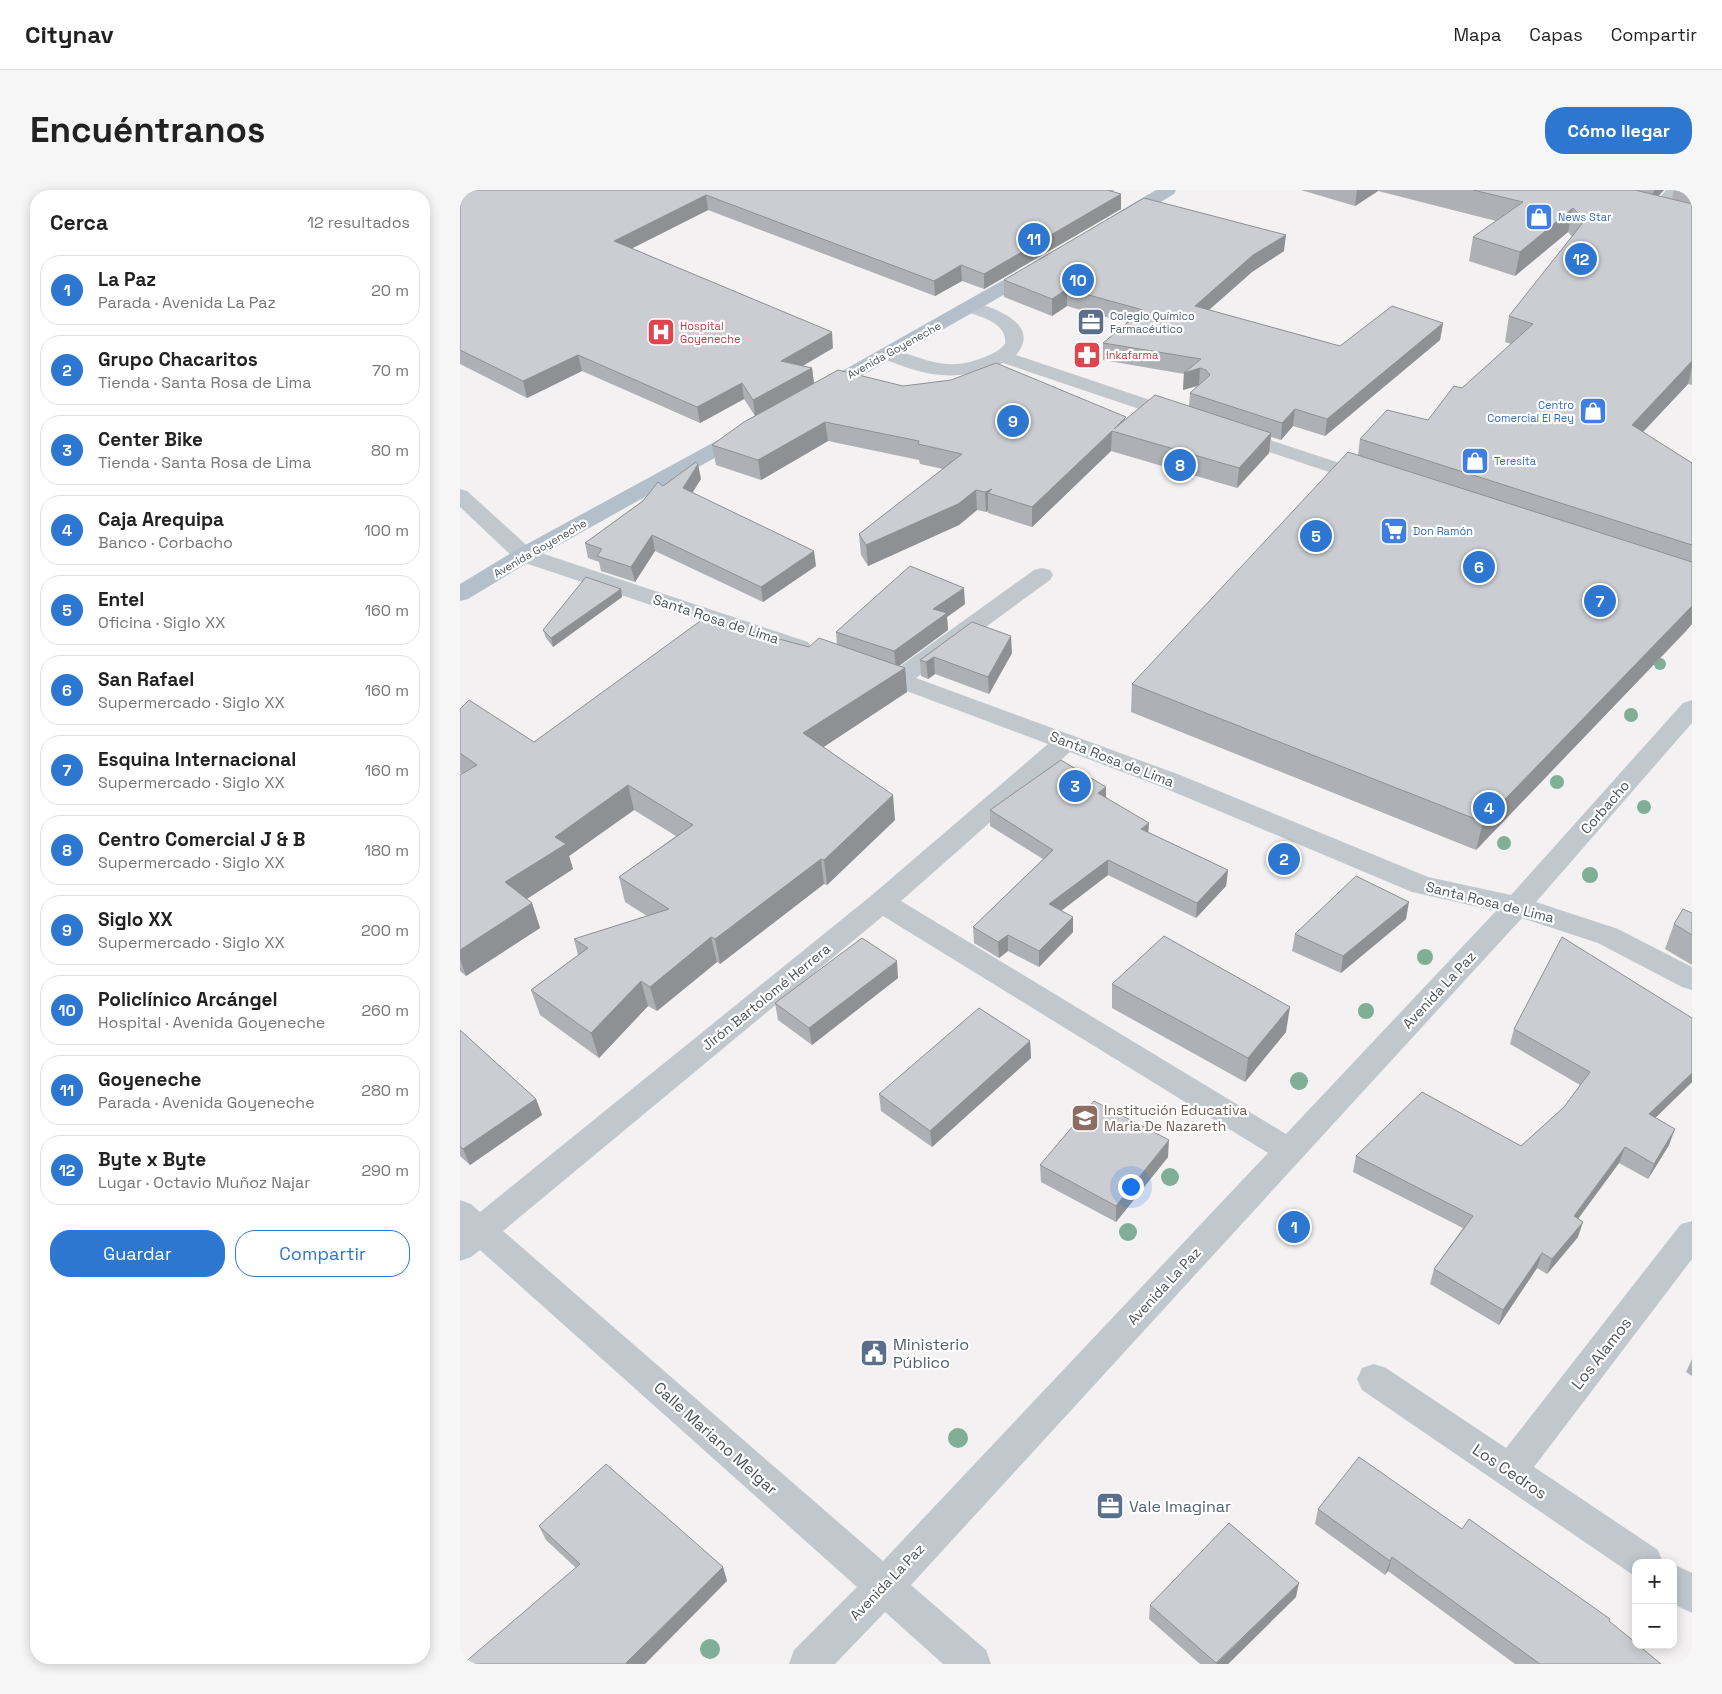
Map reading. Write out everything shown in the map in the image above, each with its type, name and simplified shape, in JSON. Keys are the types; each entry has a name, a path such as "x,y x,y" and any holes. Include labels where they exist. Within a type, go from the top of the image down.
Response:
{"main road":[{"path":"1100,230 1168,190"},
{"name":"Avenida Goyeneche","path":"801,402 1049,261"},
{"name":"Avenida Goyeneche","path":"460,594 524,556 766,422"}],"street":[{"path":"1655,213 1676,190"},
{"path":"1637,209 1673,218"},
{"path":"888,354 916,366 952,371 989,364 1003,357 1011,350 1014,334 999,319 971,307"},
{"path":"1003,357 1388,485"},
{"path":"1170,413 1190,397"},
{"path":"460,495 524,556"},
{"name":"Santa Rosa de Lima","path":"524,556 824,654"},
{"path":"899,679 1042,575"},
{"name":"Santa Rosa de Lima","path":"852,664 899,679 1171,781 1422,885 1517,906 1608,936 1692,980"},
{"name":"Corbacho","path":"1517,906 1692,708"},
{"name":"Jirón Bartolomé Herrera","path":"467,1230 882,902 1066,742"},
{"path":"882,902 1289,1151"},
{"name":"Avenida La Paz","path":"808,1664 884,1587 1517,906"},
{"name":"Calle Mariano Melgar","path":"467,1230 972,1664"},
{"name":"Los Alamos","path":"1510,1471 1692,1235"},
{"name":"Los Cedros","path":"1374,1379 1639,1559"},
{"path":"1677,1585 1692,1595"}],"building":[{"path":"460,190 1107,190 1121,194 984,274 961,265 934,281 706,195 614,241 832,332 781,361 812,368 753,400 742,383 697,407 578,355 523,381 460,350"},
{"path":"1473,190 1635,190 1692,204 1692,361 1632,425 1692,463 1692,545 1360,439 1387,410 1428,420 1454,386 1462,388 1533,324 1509,316 1585,220 1573,208 1520,252 1473,237 1523,202"},
{"path":"1144,198 1286,235 1253,255 1195,306 1340,346 1392,306 1443,323 1327,419 1295,409 1282,423 1190,393 1210,375 1206,370 1200,368 1184,373 1201,359 1103,343 1143,310 1067,289 1052,299 1004,280"},
{"path":"996,363 1126,417 1114,429 1155,395 1271,433 1239,468 1112,431 1032,507 988,493 992,489 985,492 976,490 958,504 866,545 859,534 962,454 918,444 919,441 825,422 758,460 712,445 744,422 838,370 903,386 951,380"},
{"path":"1348,452 1692,562 1692,606 1483,822 1132,684"},
{"path":"696,462 698,464 683,488 814,551 761,587 652,535 631,567 597,556 602,549 585,543 643,501 658,482 663,486"},
{"path":"910,566 964,588 933,609 947,613 894,651 836,632"},
{"path":"586,577 621,589 551,638 543,630"},
{"path":"703,619 809,647 819,638 905,668 803,733 893,795 824,860 821,859 715,939 711,937 650,987 641,981 591,1033 531,990 588,948 574,939 669,909 619,877 693,825 628,785 555,837 566,844 505,882 532,903 460,950 460,775 477,765 460,753 460,709 469,700 534,742"},
{"path":"972,622 1011,636 988,677 934,657 926,662 920,660"},
{"path":"1061,760 1106,787 1098,793 1149,823 1141,829 1228,870 1197,903 1108,860 1049,904 1073,917 1039,951 1008,935 998,942 973,927 1053,850 990,810"},
{"path":"1356,876 1409,902 1343,956 1295,934"},
{"path":"1683,909 1692,913 1692,935 1674,924"},
{"path":"1164,936 1290,1007 1248,1058 1112,984"},
{"path":"1562,937 1692,1018 1692,1073 1649,1114 1675,1129 1654,1164 1625,1147 1574,1216 1583,1222 1552,1259 1542,1253 1503,1310 1434,1269 1473,1216 1356,1156 1422,1092 1521,1146 1564,1107 1590,1072 1514,1029"},
{"path":"862,938 897,961 809,1028 775,1003"},
{"path":"979,1008 1030,1041 930,1131 879,1094"},
{"path":"460,1030 536,1099 463,1149 460,1146"},
{"path":"1094,1101 1169,1140 1116,1206 1040,1165"},
{"path":"1359,1457 1462,1529 1469,1519 1610,1619 1609,1621 1632,1640 1632,1649 1643,1649 1661,1664 1540,1664 1392,1557 1390,1561 1318,1509"},
{"path":"606,1464 723,1567 627,1664 463,1664 580,1564 539,1526"},
{"path":"1229,1523 1299,1583 1216,1663 1150,1605"}],"place":[{"name":"News Star","path":"1539,217"},
{"name":"Goyeneche","path":"1034,239"},
{"name":"Byte x Byte","path":"1581,259"},
{"name":"Policlínico Arcángel","path":"1078,280"},
{"name":"Colegio Químico Farmacéutico","path":"1091,322"},
{"name":"Hospital Goyeneche","path":"661,332"},
{"name":"Inkafarma","path":"1087,355"},
{"name":"Centro Comercial El Rey","path":"1593,411"},
{"name":"Siglo XX","path":"1013,421"},
{"name":"Teresita","path":"1475,461"},
{"name":"Centro Comercial J & B","path":"1180,465"},
{"name":"Don Ramón","path":"1394,531"},
{"name":"Entel","path":"1316,536"},
{"name":"San Rafael","path":"1479,567"},
{"name":"Esquina Internacional","path":"1600,601"},
{"name":"Center Bike","path":"1075,786"},
{"name":"Caja Arequipa","path":"1489,808"},
{"name":"Grupo Chacaritos","path":"1284,859"},
{"name":"Institución Educativa Maria De Nazareth","path":"1085,1118"},
{"name":"La Paz","path":"1294,1227"},
{"name":"Ministerio Público","path":"874,1353"},
{"name":"Vale Imaginar","path":"1110,1506"}]}
